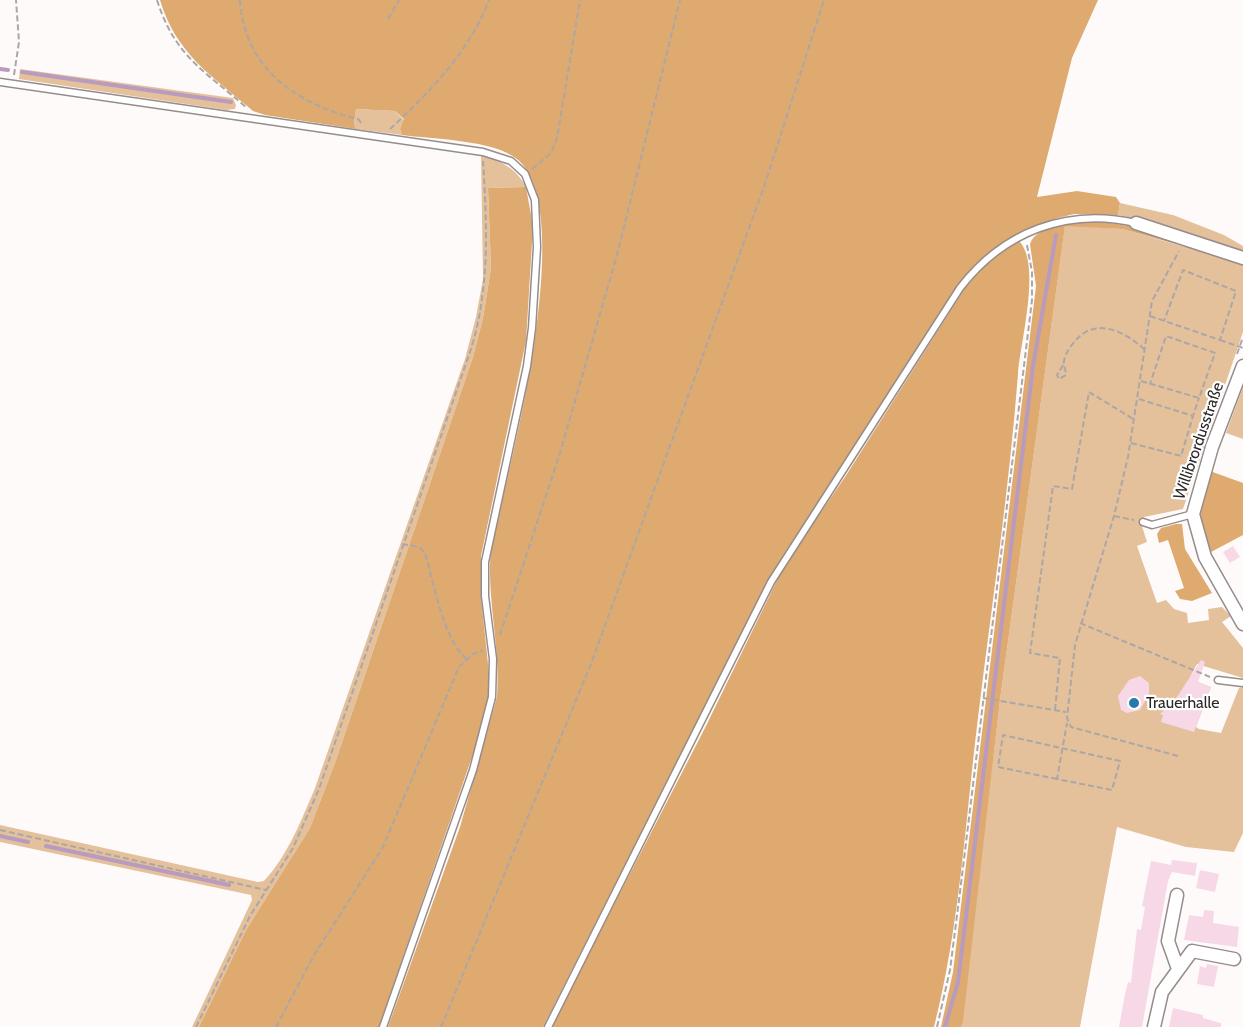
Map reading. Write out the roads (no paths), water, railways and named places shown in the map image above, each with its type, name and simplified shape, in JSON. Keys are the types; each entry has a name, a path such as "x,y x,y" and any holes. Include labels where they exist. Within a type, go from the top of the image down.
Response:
{"street":[{"path":"1136,223 1243,258"},
{"name":"Willibrordusstraße","path":"1243,366 1212,447 1193,514 1197,536 1205,557 1243,624"},
{"path":"1177,895 1168,941 1179,969"},
{"path":"1154,1027 1162,992 1192,951 1234,958"}],"lane":[{"path":"0,82 483,152 511,161 525,174 532,188 536,208 535,297 530,345 519,411 485,562 485,596 492,651 493,689 486,726 444,859 383,1027"},
{"path":"548,1027 778,569 848,465 960,288 994,252 1024,234 1060,222 1087,218 1107,217 1136,223"},
{"path":"1143,522 1152,525 1193,514"},
{"path":"1218,680 1243,682"}],"waterway":[{"path":"0,69 8,70"},
{"path":"22,72 231,102"},
{"path":"945,1027 958,982 1033,366 1056,235"},
{"path":"0,836 28,842"},
{"path":"46,846 229,885"}],"place":[{"name":"Trauerhalle","path":"1134,703"}]}
